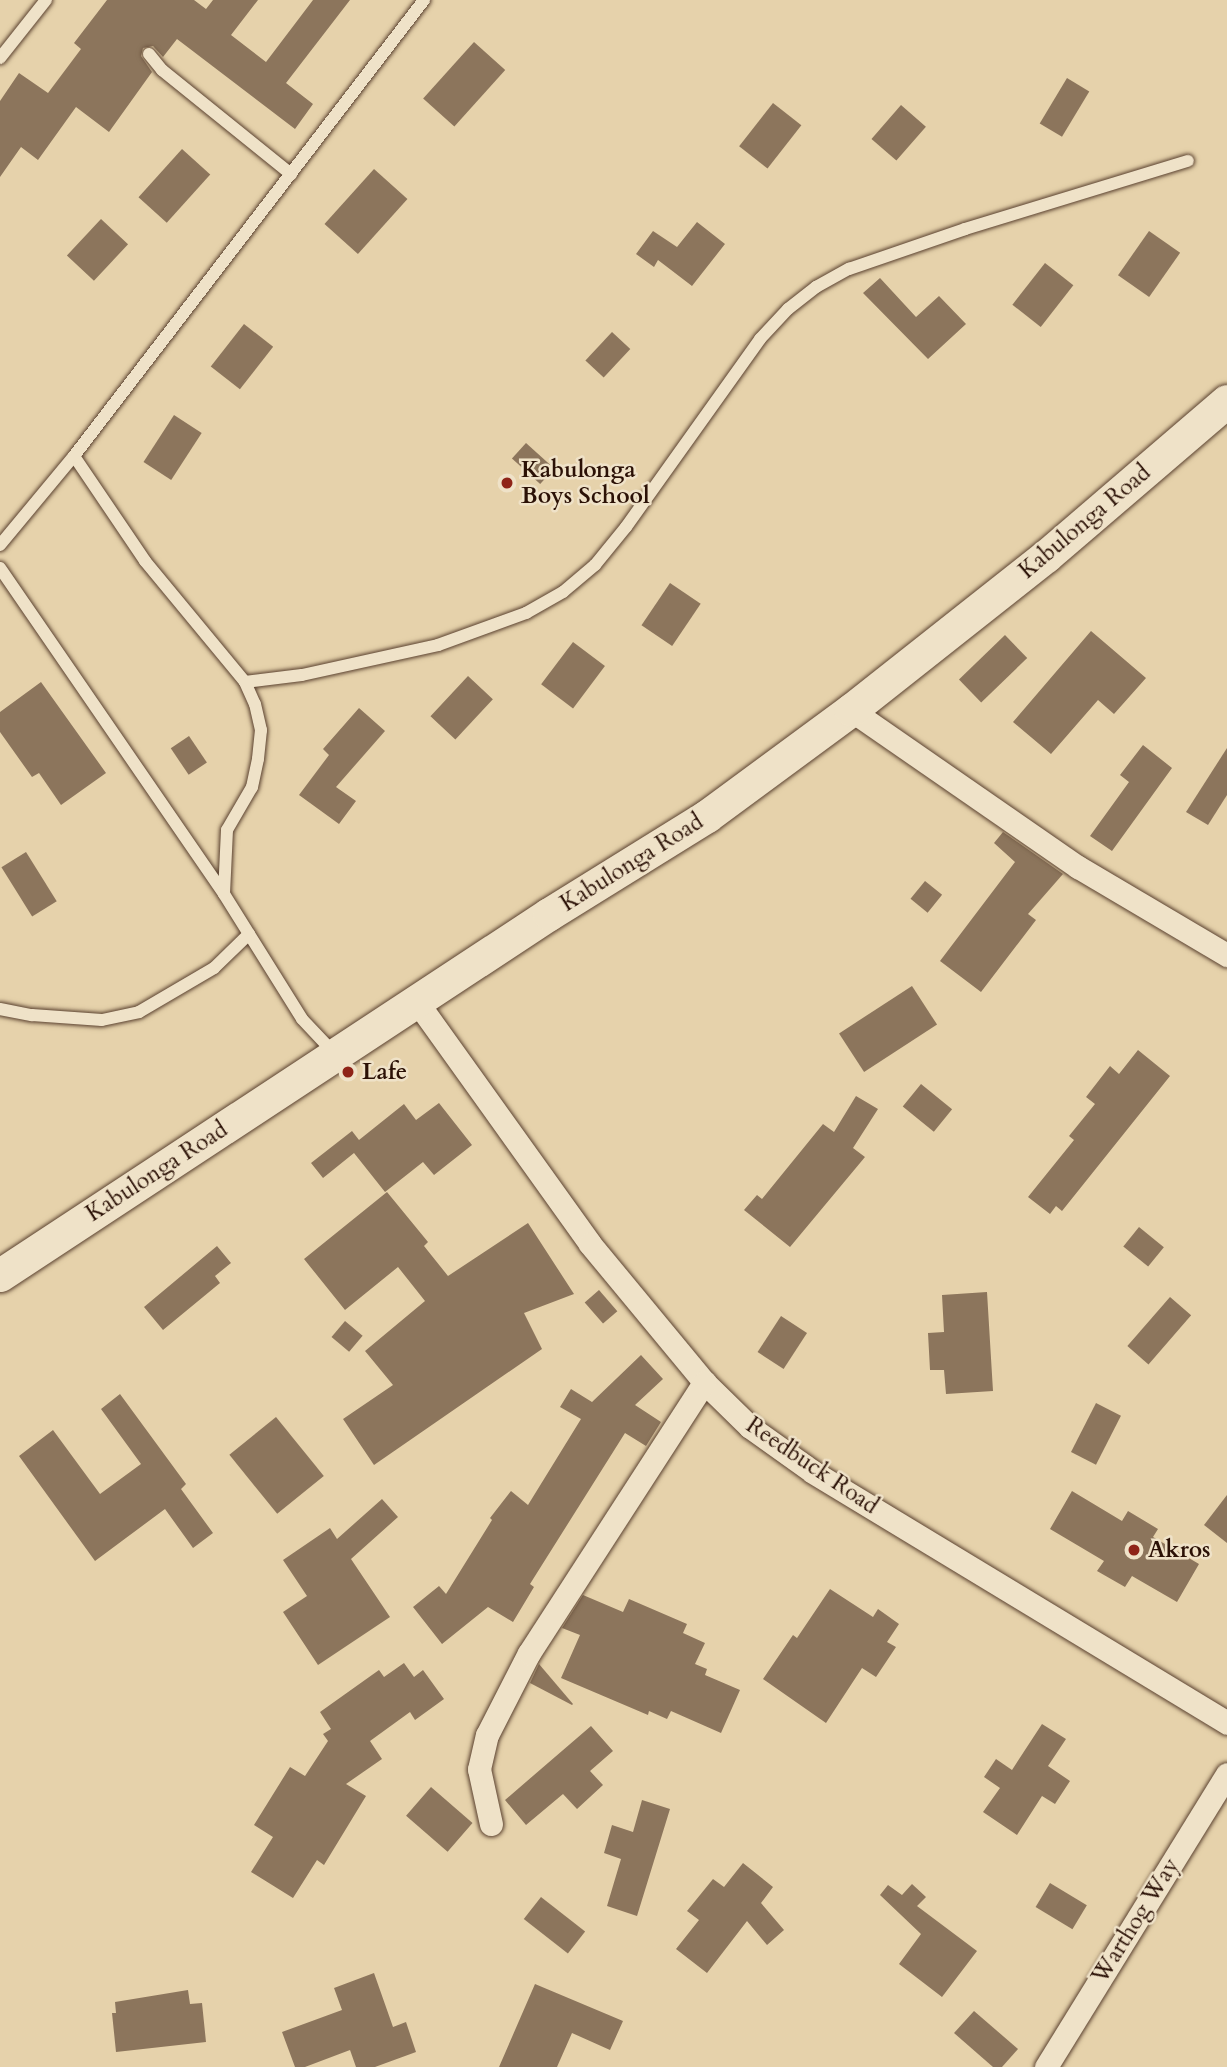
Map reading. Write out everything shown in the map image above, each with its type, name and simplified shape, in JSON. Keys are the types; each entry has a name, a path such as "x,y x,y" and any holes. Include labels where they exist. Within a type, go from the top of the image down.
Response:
{"main road":[{"name":"Kabulonga Road","path":"0,1275 548,914 659,849 850,710 1046,556 1227,401"}],"street":[{"path":"850,710 1078,867 1227,955"},
{"name":"Reedbuck Road","path":"417,1002 590,1244 704,1382 750,1427 813,1472 1227,1723"},
{"path":"491,1824 479,1769 486,1735 528,1653 704,1382"},
{"name":"Warthog Way","path":"1046,2067 1227,1774"}],"lane":[{"path":"0,58 46,0"},
{"path":"0,545 74,456 424,0"},
{"path":"149,54 162,70 290,174"},
{"path":"245,682 302,675 438,645 526,613 563,592 595,565 626,527 760,339 788,309 816,287 849,269 965,229 1188,161"},
{"path":"74,456 145,561 245,682 255,704 261,730 252,787 227,830 225,894"},
{"path":"0,568 225,894 302,1019 335,1054"},
{"path":"0,1009 32,1015 102,1020 139,1012 214,968 249,934"}],"building":[{"path":"107,0 194,0 206,9 213,0 258,0 231,35 266,62 313,0 350,0 286,83 313,104 295,129 177,39 163,57 153,46 143,48 141,56 152,72 109,132 76,107 38,160 21,147 0,177 0,101 19,73 48,93 81,49 74,43"},
{"path":"474,42 505,70 454,127 423,98"},
{"path":"1067,78 1089,91 1062,137 1040,123"},
{"path":"773,103 801,125 768,169 739,146"},
{"path":"901,105 926,127 896,161 871,139"},
{"path":"182,149 210,174 167,223 139,197"},
{"path":"374,169 407,199 358,254 324,224"},
{"path":"101,219 128,244 94,281 67,256"},
{"path":"697,222 725,244 692,286 658,260 654,267 636,254 653,231 677,247"},
{"path":"1149,231 1180,253 1149,297 1118,275"},
{"path":"1045,263 1073,285 1041,327 1012,305"},
{"path":"880,278 916,317 939,296 966,324 928,359 863,293"},
{"path":"244,324 273,347 240,389 211,367"},
{"path":"612,332 630,349 604,378 585,361"},
{"path":"174,415 202,433 171,480 144,462"},
{"path":"526,443 554,468 540,484 512,459"},
{"path":"670,583 701,604 672,646 641,625"},
{"path":"1091,631 1146,678 1114,714 1098,700 1051,754 1013,722"},
{"path":"1005,635 1027,658 981,702 959,679"},
{"path":"573,642 605,666 573,708 541,684"},
{"path":"468,676 493,699 455,739 430,716"},
{"path":"41,682 106,773 61,805 39,773 32,777 0,732 0,712"},
{"path":"359,708 385,731 336,787 356,801 339,824 299,795 329,755 323,749"},
{"path":"189,736 207,763 189,775 171,748"},
{"path":"1143,745 1172,768 1112,851 1090,836 1129,782 1120,775"},
{"path":"1227,748 1227,795 1208,825 1186,812"},
{"path":"1003,832 1063,874 1028,914 1036,920 981,992 940,961 1015,862 994,843"},
{"path":"26,852 57,901 32,917 1,867"},
{"path":"925,881 942,895 928,913 911,899"},
{"path":"912,986 937,1025 864,1072 839,1033"},
{"path":"1138,1050 1170,1076 1062,1211 1056,1206 1050,1214 1028,1197 1074,1140 1069,1136 1095,1104 1086,1097 1110,1066 1119,1074"},
{"path":"921,1084 952,1109 934,1132 903,1107"},
{"path":"856,1096 878,1109 853,1148 865,1157 790,1247 744,1210 757,1195 762,1199 823,1124 834,1132"},
{"path":"439,1103 472,1145 434,1175 423,1162 385,1192 354,1153 323,1178 311,1163 352,1131 359,1140 404,1104 416,1120"},
{"path":"387,1192 428,1242 424,1246 448,1276 528,1223 574,1294 524,1313 542,1349 374,1465 343,1419 393,1385 365,1351 425,1301 398,1267 345,1310 304,1259"},
{"path":"1139,1227 1164,1247 1148,1267 1123,1246"},
{"path":"217,1246 231,1263 215,1276 220,1283 163,1330 144,1307"},
{"path":"599,1290 617,1311 603,1324 585,1302"},
{"path":"987,1292 993,1391 946,1394 944,1370 930,1370 928,1333 944,1332 942,1295"},
{"path":"1170,1297 1191,1315 1148,1364 1127,1346"},
{"path":"781,1316 807,1333 784,1369 758,1352"},
{"path":"345,1321 363,1336 349,1352 332,1337"},
{"path":"641,1355 663,1379 635,1405 661,1422 646,1446 625,1433 530,1584 534,1587 513,1622 488,1607 442,1644 413,1607 439,1586 446,1594 492,1520 490,1518 511,1491 528,1505 581,1419 560,1407 571,1389 592,1402"},
{"path":"120,1394 186,1484 181,1489 213,1533 193,1548 165,1509 95,1561 19,1456 53,1430 100,1494 141,1464 101,1409"},
{"path":"1096,1403 1121,1416 1096,1465 1071,1452"},
{"path":"276,1417 324,1476 277,1514 229,1455"},
{"path":"1072,1491 1122,1521 1128,1511 1158,1529 1153,1537 1199,1564 1177,1602 1132,1576 1125,1587 1097,1571 1104,1561 1050,1529"},
{"path":"1227,1495 1227,1543 1204,1525"},
{"path":"382,1499 398,1517 351,1559 390,1617 318,1665 283,1612 307,1596 283,1560 330,1528 337,1539"},
{"path":"830,1589 873,1617 878,1609 899,1624 887,1642 896,1647 876,1677 862,1668 826,1723 763,1679 793,1635 797,1638"},
{"path":"583,1595 623,1612 629,1599 687,1624 683,1633 705,1643 695,1664 707,1669 705,1675 740,1690 721,1733 671,1711 667,1719 649,1711 648,1715 561,1678 580,1635 562,1628"},
{"path":"404,1663 414,1677 423,1670 444,1699 415,1720 410,1712 370,1741 382,1759 346,1784 366,1796 324,1865 317,1860 293,1898 251,1872 273,1837 254,1825 290,1767 305,1776 328,1741 323,1734 331,1729 320,1712 379,1670 384,1677"},
{"path":"539,1664 573,1704 572,1705 530,1683"},
{"path":"1042,1724 1066,1739 1048,1766 1070,1781 1055,1804 1042,1796 1017,1835 983,1812 1000,1788 984,1777 996,1759 1012,1770"},
{"path":"591,1726 613,1751 590,1771 603,1785 577,1809 563,1794 526,1825 505,1800"},
{"path":"431,1787 473,1823 448,1852 406,1816"},
{"path":"642,1800 670,1809 637,1916 607,1906 621,1859 604,1853 612,1825 633,1832"},
{"path":"743,1863 773,1887 761,1903 784,1930 767,1945 747,1921 707,1973 676,1949 699,1920 687,1911 713,1879 724,1887"},
{"path":"1050,1883 1087,1905 1072,1929 1036,1907"},
{"path":"912,1884 926,1897 917,1906 977,1951 942,1997 899,1964 921,1934 880,1895 888,1885 902,1895"},
{"path":"541,1897 585,1931 568,1954 524,1919"},
{"path":"374,1973 393,2027 406,2022 416,2052 375,2067 356,2067 350,2050 305,2067 295,2067 282,2032 342,2010 334,1988"},
{"path":"535,1984 623,2021 610,2050 572,2033 557,2067 499,2067"},
{"path":"188,1990 190,2004 202,2003 206,2042 116,2052 112,2013 116,2013 115,2002"},
{"path":"974,2011 1018,2049 1002,2067 993,2067 954,2033"}],"place":[{"name":"Kabulonga Boys School","path":"507,483"},
{"name":"Lafe","path":"348,1072"},
{"name":"Akros","path":"1134,1550"}]}
